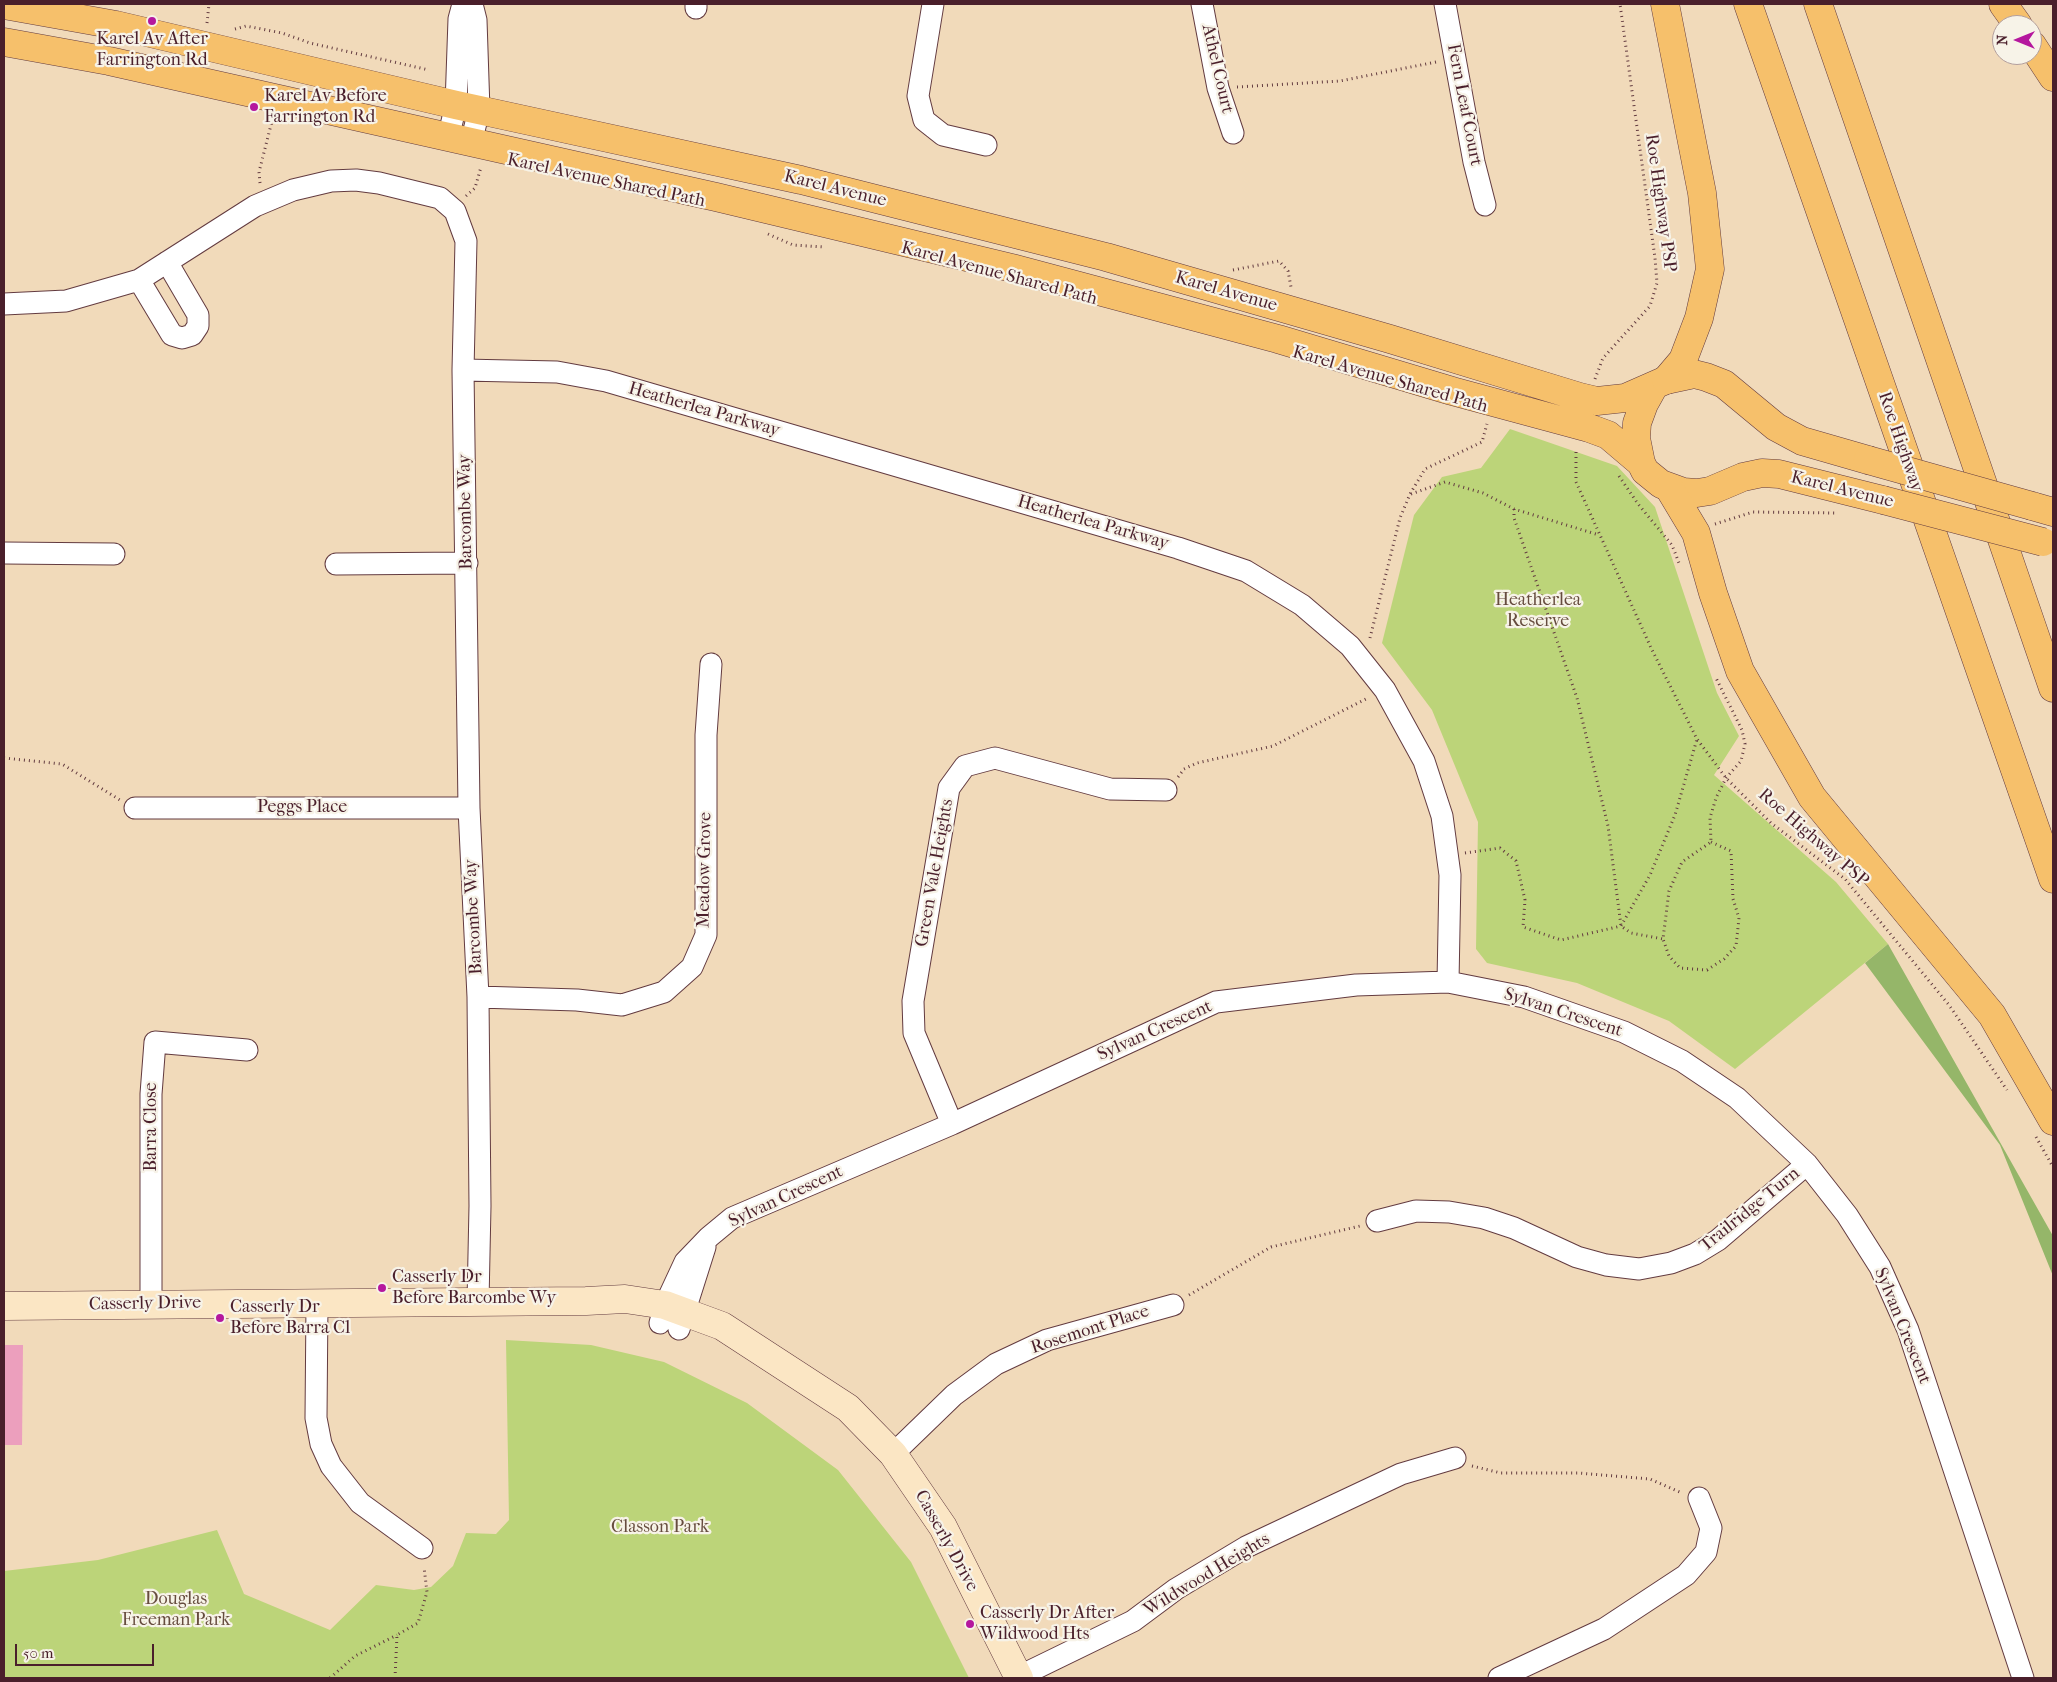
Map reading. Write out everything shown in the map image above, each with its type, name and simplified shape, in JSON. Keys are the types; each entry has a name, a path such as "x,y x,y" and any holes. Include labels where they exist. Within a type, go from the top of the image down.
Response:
{"main road":[{"path":"1660,383 1683,360 1699,318 1710,269 1702,193 1665,4"},
{"name":"Roe Highway","path":"1748,4 2053,879"},
{"path":"1818,4 2053,688"},
{"path":"2003,4 2011,15"},
{"name":"Karel Avenue","path":"4,5 116,25 467,107 801,180 1106,258 1381,336 1580,398 1597,401 1625,398 1660,383 1694,374 1724,384 1776,427 1802,441 2043,509"},
{"name":"Karel Avenue","path":"4,42 38,47 468,153 816,221 1112,294 1278,339 1452,392 1589,428 1608,435 1641,463 1653,480 1669,488 1697,493 1710,491 1743,477 1762,473 1778,474 2048,544"},
{"path":"4,57 12,58 38,47"},
{"path":"2042,60 2053,77"},
{"path":"702,158 731,179 819,200 822,214 816,221"},
{"name":"Karel Avenue","path":"1641,463 1636,438 1637,423 1644,404 1660,383"},
{"path":"1669,488 1696,533 1740,671 1812,797 1992,1015 2044,1128"}],"street":[{"path":"463,4 459,19 467,107 468,153"},
{"path":"467,107 476,20 472,4"},
{"path":"933,4 918,96 924,120 943,135 986,145"},
{"name":"Athel Court","path":"1202,4 1218,88 1233,133"},
{"name":"Fern Leaf Court","path":"1445,4 1474,162 1486,205"},
{"path":"4,304 66,301 139,280 268,201 293,190 331,181 356,180 378,183 440,198 455,211"},
{"name":"Barcombe Way","path":"455,211 466,241 463,370 469,808 478,997 480,1206 478,1302"},
{"path":"139,280 172,335 182,338 192,335 198,326 198,316 167,262"},
{"name":"Heatherlea Parkway","path":"463,370 558,372 606,381 1204,557 1246,572 1302,605 1350,646 1385,690 1424,761 1442,816 1450,875 1448,982"},
{"path":"4,553 114,554"},
{"path":"336,564 467,563"},
{"name":"Meadow Grove","path":"478,997 577,1000 622,1005 664,992 692,967 706,935 706,735 711,664"},
{"name":"Green Vale Heights","path":"952,1124 914,1033 913,1001 949,788 965,766 995,758 1110,789 1166,790"},
{"name":"Peggs Place","path":"135,808 469,808"},
{"name":"Sylvan Crescent","path":"672,1318 685,1262 732,1218 952,1124 1216,1002 1356,985 1448,982 1524,997 1624,1032 1682,1061 1737,1098 1807,1164 1847,1215 1880,1267 1908,1330 2023,1678"},
{"name":"Barra Close","path":"151,1303 151,1094 156,1042 247,1050"},
{"name":"Trailridge Turn","path":"1377,1221 1416,1211 1449,1212 1484,1218 1514,1228 1577,1257 1606,1265 1639,1269 1672,1263 1695,1254 1718,1240 1807,1164"},
{"name":"Casserly Drive","path":"4,1306 151,1303 586,1302 622,1316 672,1318 720,1343 757,1348 848,1408 893,1454 943,1527 1018,1678"},
{"path":"317,1303 316,1418 321,1444 331,1466 360,1503 422,1548"},
{"name":"Rosemont Place","path":"893,1454 954,1394 996,1364 1047,1340 1173,1305"},
{"name":"Wildwood Heights","path":"1018,1678 1134,1620 1176,1589 1246,1547 1401,1474 1455,1458"},
{"path":"1499,1678 1604,1629 1686,1574 1706,1552 1711,1528 1699,1498"}],"path":[{"path":"207,31 208,4"},
{"name":"Roe Highway PSP","path":"1593,387 1603,358 1650,306 1657,283 1656,258 1620,4"},
{"path":"229,28 246,26 282,33 310,43 430,70"},
{"path":"1218,88 1340,81 1428,64"},
{"path":"268,201 262,188 259,172 272,119 281,121"},
{"path":"455,211 463,199 475,188 468,153"},
{"name":"Karel Avenue Shared Path","path":"468,153 488,168"},
{"path":"767,234 793,245 829,247"},
{"name":"Karel Avenue Shared Path","path":"1479,421 1497,425"},
{"path":"1371,644 1369,636 1400,518 1410,494 1425,469 1482,442 1488,423"},
{"name":"Roe Highway PSP","path":"1576,452 1576,482 1652,650 1697,739 1726,778 1771,823 1845,879 1949,1005 2009,1093"},
{"path":"1614,468 1638,504 1672,545 1719,522 1753,512 1841,513"},
{"path":"1410,494 1445,482 1483,493 1514,508 1600,535"},
{"path":"1514,508 1514,518 1577,698 1608,826 1620,926"},
{"path":"1166,790 1184,769 1190,766 1273,746 1385,690"},
{"path":"1620,926 1650,875 1671,823 1697,739"},
{"path":"4,758 62,764 135,808"},
{"path":"1711,842 1710,818 1716,798 1726,778"},
{"path":"1711,842 1731,851 1733,899 1739,918 1736,946 1724,959 1707,970 1680,968 1669,956 1663,939 1669,891 1674,876 1682,862 1711,842"},
{"path":"1447,856 1500,848 1516,861 1525,900 1523,927 1561,940 1620,926 1631,933 1663,939"},
{"path":"2044,1128 2053,1167"},
{"path":"1173,1305 1271,1247 1377,1221"},
{"path":"1455,1458 1480,1470 1501,1473 1578,1473 1650,1479 1672,1490 1699,1498"},
{"path":"330,1678 355,1656 418,1623 427,1592 422,1548"},
{"path":"395,1678 397,1635"}],"green space":[{"name":"Heatherlea Reserve","path":"1510,429 1617,466 1655,507 1717,693 1739,736 1714,775 1836,882 1888,944 1735,1069 1669,1021 1577,983 1487,963 1476,949 1478,822 1432,710 1382,643 1414,515 1442,477 1481,468"},
{"path":"1888,944 2053,1236 2053,1276 2000,1145 1865,963"},
{"name":"Classon Park","path":"506,1340 591,1345 664,1362 747,1403 838,1470 911,1562 969,1678 4,1678 4,1571 98,1560 217,1530 244,1594 330,1630 376,1585 414,1590 431,1587 453,1566 466,1533 496,1534 509,1520"}],"building":[{"path":"4,1345 23,1345 22,1445 4,1445"}],"place":[{"name":"Karel Av After Farrington Rd","path":"152,21"},
{"name":"Karel Av Before Farrington Rd","path":"254,107"},
{"name":"Casserly Dr Before Barcombe Wy","path":"382,1288"},
{"name":"Casserly Dr Before Barra Cl","path":"220,1318"},
{"name":"Casserly Dr After Wildwood Hts","path":"970,1624"}],"park label":[{"name":"Douglas Freeman Park","path":"176,1610"}]}
